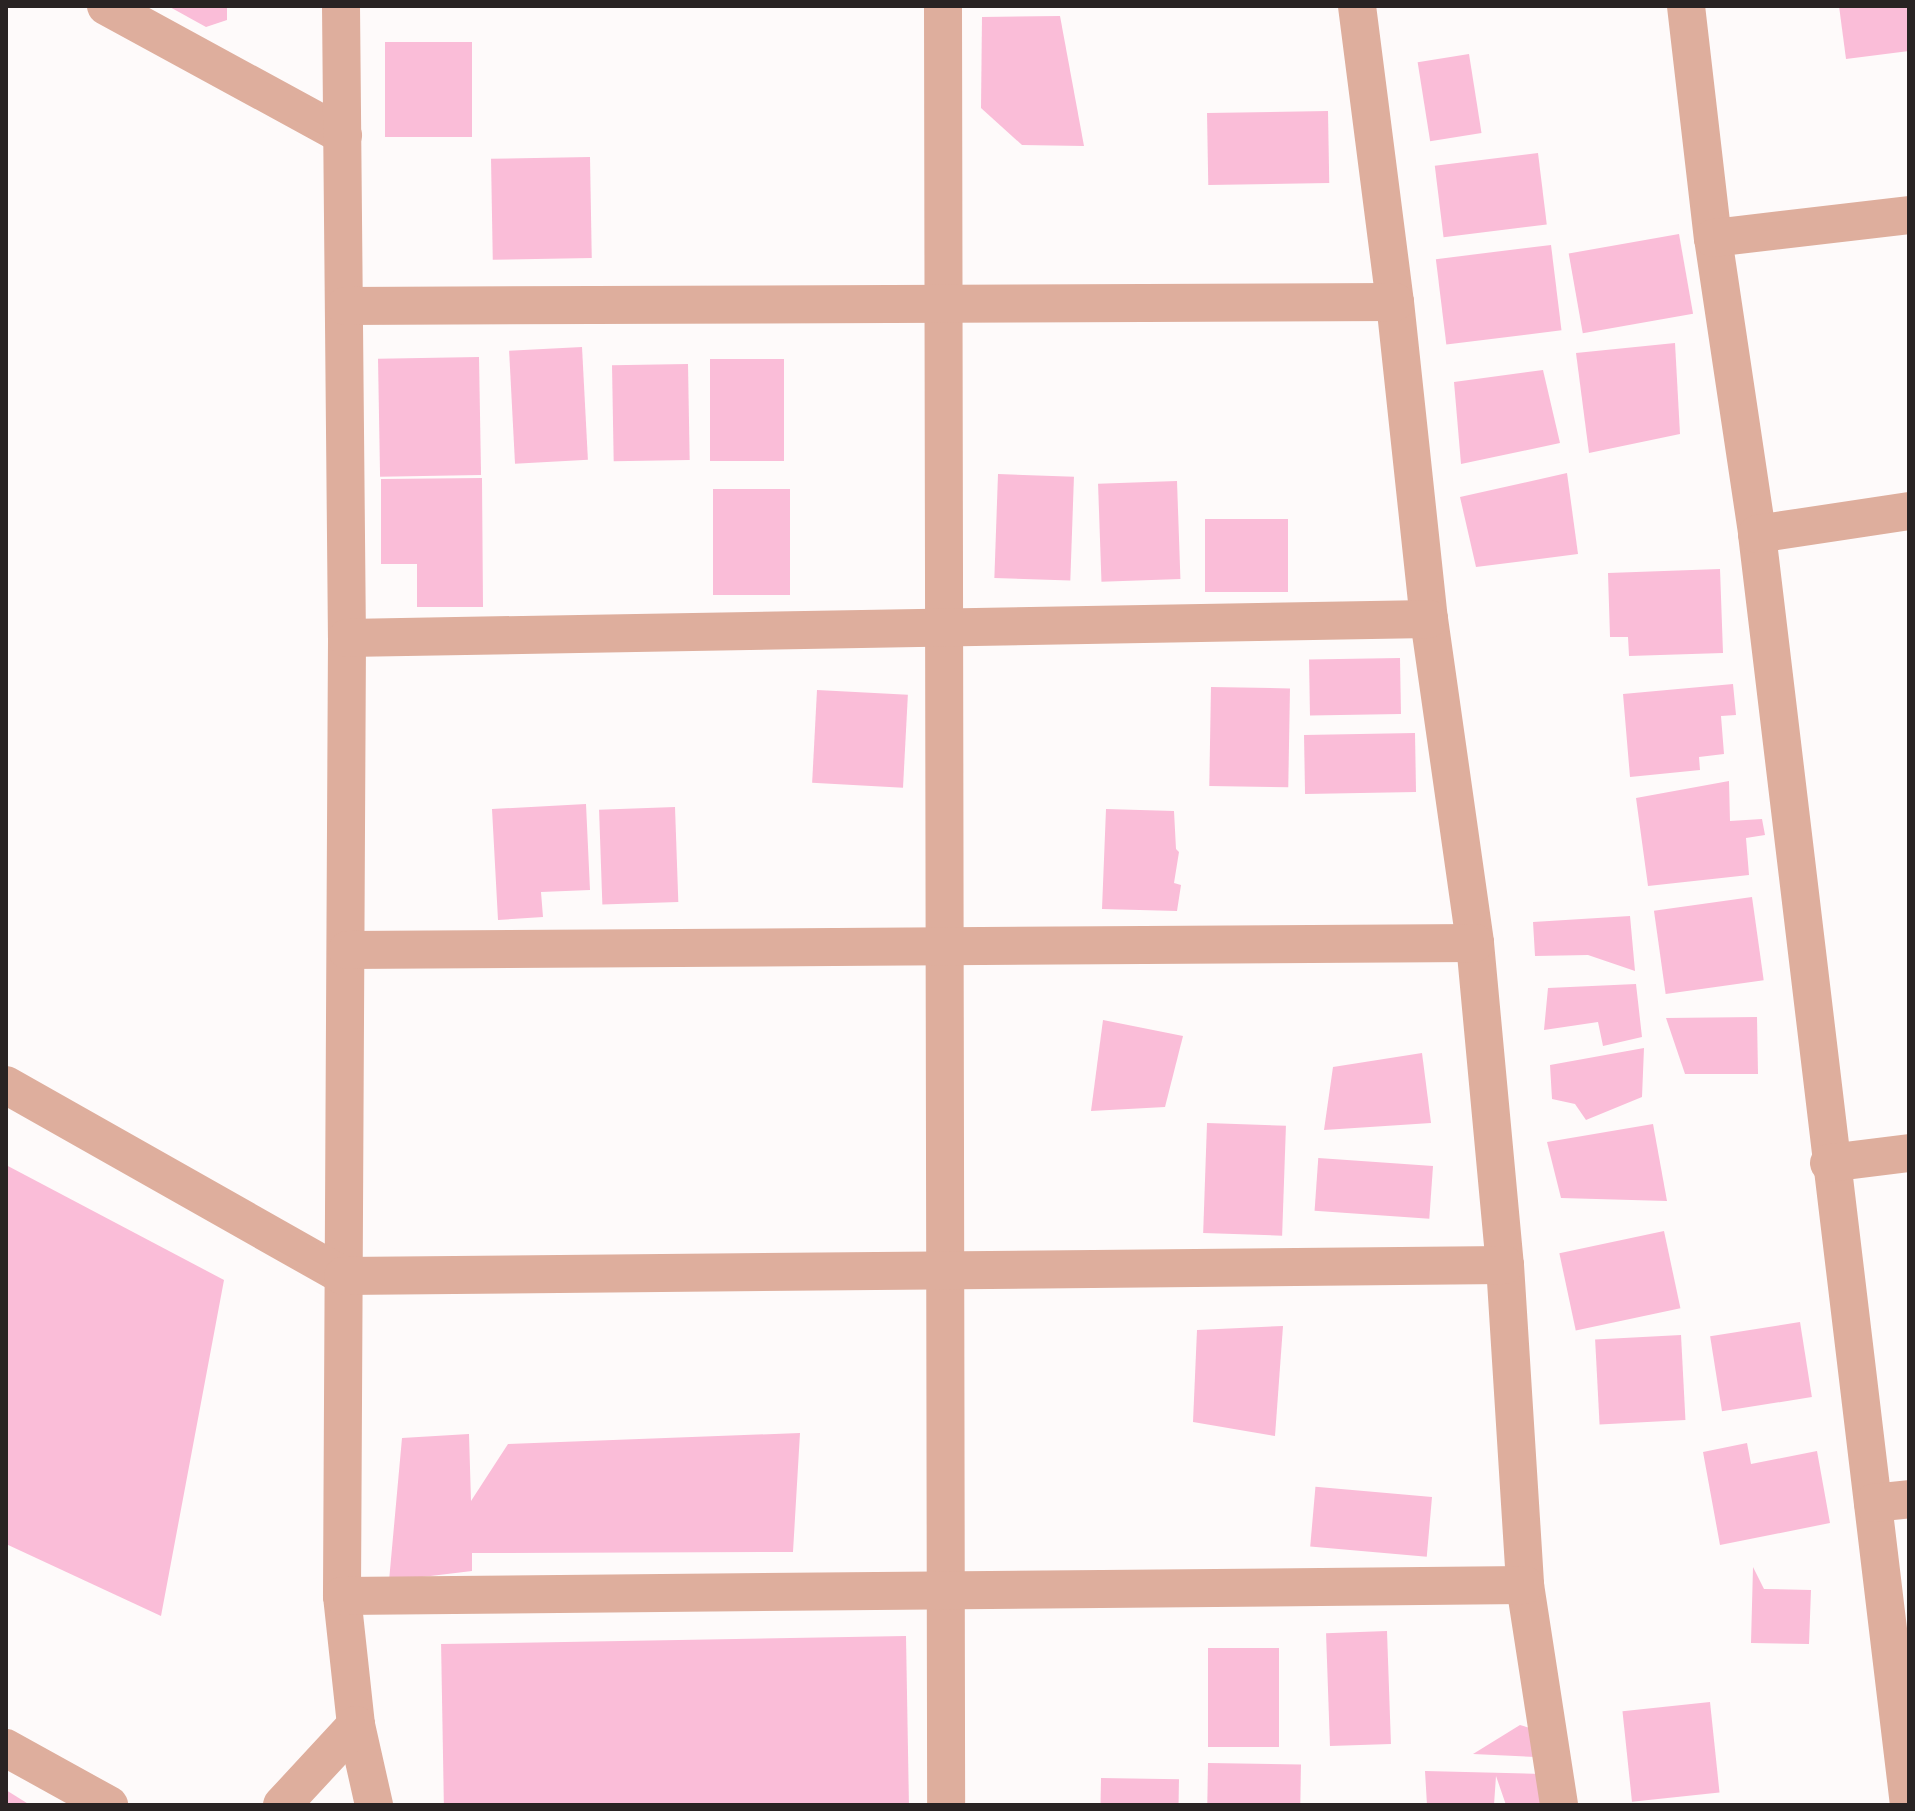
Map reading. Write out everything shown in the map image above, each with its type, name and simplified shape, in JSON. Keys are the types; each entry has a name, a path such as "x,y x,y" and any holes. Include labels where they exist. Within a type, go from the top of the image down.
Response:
{"street":[{"path":"106,6 343,135"},
{"path":"341,6 347,638 342,1596 356,1725 374,1805"},
{"path":"943,6 946,303 943,1592 946,1805"},
{"path":"1357,6 1395,302 1429,619 1475,943 1505,1265 1525,1585 1559,1805"},
{"path":"1686,6 1713,238 1757,534 1829,1163 1891,1501 1909,1805"},
{"path":"1713,238 1909,215"},
{"path":"345,306 1395,302"},
{"path":"1757,534 1909,511"},
{"path":"347,638 1429,619"},
{"path":"347,950 1475,943"},
{"path":"6,1085 343,1276 1505,1265"},
{"path":"1829,1163 1909,1153"},
{"path":"342,1596 1525,1585"},
{"path":"282,1805 356,1725"},
{"path":"6,1748 109,1805"}],"building":[{"path":"168,6 227,6 227,20 206,27"},
{"path":"1839,6 1909,6 1909,51 1846,59"},
{"path":"1060,16 1084,146 1022,145 981,108 982,17"},
{"path":"385,42 472,42 472,137 385,137"},
{"path":"1469,54 1482,133 1430,141 1418,62"},
{"path":"1328,111 1329,183 1208,185 1207,113"},
{"path":"1538,153 1547,224 1444,237 1435,166"},
{"path":"590,157 592,258 493,260 491,159"},
{"path":"1679,234 1693,314 1583,333 1569,253"},
{"path":"1551,245 1561,330 1446,344 1436,259"},
{"path":"1675,343 1680,434 1589,453 1576,353"},
{"path":"582,347 588,460 515,464 509,351"},
{"path":"479,357 481,475 380,477 378,359"},
{"path":"710,359 784,359 784,461 710,461"},
{"path":"688,364 690,460 614,461 612,365"},
{"path":"1543,370 1560,443 1461,464 1454,382"},
{"path":"1567,473 1578,554 1476,567 1460,497"},
{"path":"998,474 1074,477 1070,581 994,578"},
{"path":"482,478 483,607 417,607 417,564 381,564 381,479"},
{"path":"1177,481 1180,579 1101,582 1098,484"},
{"path":"713,489 790,489 790,595 713,595"},
{"path":"1205,519 1288,519 1288,592 1205,592"},
{"path":"1720,569 1723,653 1629,656 1628,637 1610,637 1608,573"},
{"path":"1400,658 1401,714 1310,716 1309,660"},
{"path":"1733,684 1736,715 1721,716 1724,754 1699,757 1700,770 1630,777 1623,694"},
{"path":"1211,687 1290,688 1288,787 1209,786"},
{"path":"817,690 908,695 903,788 812,783"},
{"path":"1415,733 1416,792 1305,794 1304,735"},
{"path":"1729,781 1730,821 1762,819 1765,835 1746,838 1749,875 1648,886 1636,798"},
{"path":"586,804 590,890 541,892 543,917 498,920 492,809"},
{"path":"675,807 678,902 602,905 599,810"},
{"path":"1106,809 1174,811 1176,849 1179,852 1174,883 1181,885 1177,911 1102,909"},
{"path":"1752,897 1764,980 1666,994 1654,911"},
{"path":"1630,916 1635,971 1588,955 1535,956 1533,922"},
{"path":"1636,984 1642,1037 1603,1046 1598,1022 1544,1030 1548,988"},
{"path":"1757,1017 1758,1074 1685,1074 1666,1018"},
{"path":"1103,1020 1183,1036 1165,1107 1091,1111"},
{"path":"1644,1048 1642,1097 1586,1120 1575,1104 1552,1099 1550,1065"},
{"path":"1422,1053 1431,1123 1324,1130 1333,1067"},
{"path":"1207,1123 1286,1126 1282,1236 1203,1233"},
{"path":"1653,1124 1667,1201 1561,1198 1547,1142"},
{"path":"1318,1158 1433,1166 1429,1219 1315,1211"},
{"path":"6,1165 224,1280 161,1616 6,1544"},
{"path":"1664,1231 1680,1308 1576,1331 1559,1253"},
{"path":"1800,1322 1812,1397 1722,1411 1710,1336"},
{"path":"1283,1326 1275,1436 1193,1422 1197,1330"},
{"path":"1681,1335 1685,1420 1600,1424 1595,1340"},
{"path":"800,1433 793,1552 472,1553 472,1571 389,1581 402,1438 469,1434 471,1501 508,1444"},
{"path":"1747,1443 1751,1464 1817,1451 1830,1523 1720,1545 1703,1452"},
{"path":"1315,1487 1432,1497 1427,1557 1310,1547"},
{"path":"1753,1567 1764,1589 1811,1590 1809,1644 1751,1643"},
{"path":"1387,1631 1391,1744 1330,1746 1326,1633"},
{"path":"906,1636 909,1805 444,1805 441,1644"},
{"path":"1208,1648 1279,1648 1279,1747 1208,1747"},
{"path":"1710,1702 1720,1793 1632,1802 1622,1711"},
{"path":"1520,1725 1543,1732 1536,1757 1473,1754"},
{"path":"1208,1763 1301,1765 1300,1805 1207,1805"},
{"path":"1425,1771 1542,1774 1543,1805 1506,1805 1496,1776 1494,1805 1427,1805"},
{"path":"1101,1778 1179,1779 1179,1805 1101,1805"},
{"path":"6,1790 30,1805 6,1805"}]}
